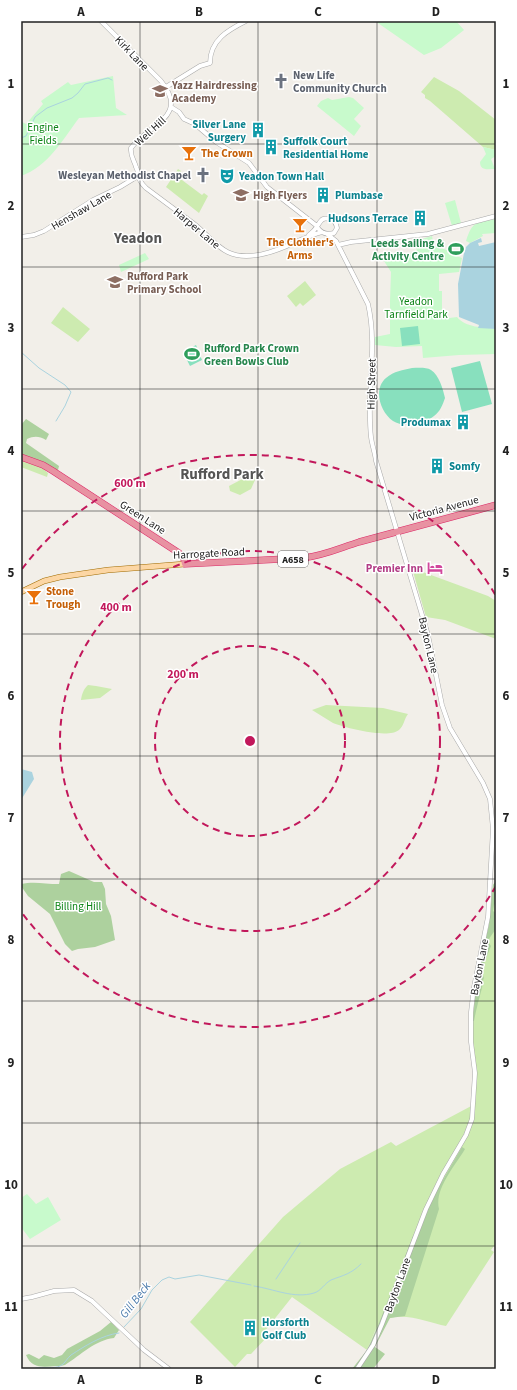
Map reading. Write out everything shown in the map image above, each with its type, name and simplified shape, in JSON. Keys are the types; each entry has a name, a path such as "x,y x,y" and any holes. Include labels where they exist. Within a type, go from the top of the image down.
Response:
{"highway":[{"name":"Green Lane","path":"21,457 43,465 179,553 184,559 185,564"},
{"name":"Victoria Avenue","path":"398,531 496,505"},
{"name":"Harrogate Road","path":"185,564 312,557 398,531"}],"main road":[{"name":"Harrogate Road","path":"21,592 44,581 60,577 108,570 185,564"}],"street":[{"name":"Kirk Lane","path":"101,21 166,87 171,101 171,107"},
{"path":"166,87 200,66 210,62 210,54 219,38 228,30 246,21"},
{"name":"High Street","path":"171,107 179,112 184,119 195,124 216,142 249,163 267,187 337,243 368,304 370,312 372,344 370,402 371,437 398,531"},
{"name":"Well Hill","path":"132,156 131,148 134,144 164,120 171,107"},
{"name":"Harper Lane","path":"132,156 141,183 195,225 213,243 227,252 238,256 257,256 322,232"},
{"name":"Henshaw Lane","path":"21,237 34,235 44,231 93,200 120,188 138,176"},
{"path":"337,243 428,234 496,216"},
{"path":"317,226 320,221 326,219 335,222 337,226 336,230 331,234 327,234"},
{"name":"Harper Lane","path":"308,236 317,226"},
{"name":"High Street","path":"336,230 337,243"},
{"name":"Bayton Lane","path":"357,1369 373,1345 426,1209 466,1135 472,1119 475,1073 471,1042 471,1012 474,987 488,917 492,856 490,799 484,783 450,728 442,705 428,635 398,531"},
{"path":"21,1299 54,1290 74,1290 92,1301 144,1350 169,1369"}],"green space":[{"path":"375,21 456,21 464,30 441,48 424,55"},
{"name":"Engine Fields","path":"113,76 116,108 127,115 79,118 54,152 47,159 31,172 21,176 22,122 26,124 43,104 41,101 68,82 71,85"},
{"path":"434,77 459,91 496,120 496,150 483,147 425,98 425,95 421,92"},
{"path":"349,97 353,98 364,108 354,119 361,126 354,136 317,106 321,101 328,98 332,100"},
{"path":"483,147 496,150 496,156 491,159 495,169 485,169 481,167 480,162 486,154"},
{"path":"178,169 181,171 178,177 202,195 204,193 208,196 199,213 166,187"},
{"path":"455,200 461,223 452,226 445,203"},
{"path":"496,219 496,233 482,234 483,236 470,243 466,241 473,226"},
{"name":"Yeadon Tarnfield Park","path":"432,236 434,246 450,251 450,254 462,258 459,272 439,274 439,291 442,291 442,319 457,317 461,321 470,325 496,329 496,354 423,358 422,346 396,347 375,345 375,337 390,334 391,272 384,261 417,251 415,241"},
{"path":"145,253 149,259 121,272 119,265"},
{"path":"305,281 316,295 303,306 300,303 296,307 287,296"},
{"path":"63,307 90,329 78,342 51,323"},
{"path":"418,326 420,344 402,346 400,328"},
{"name":"Rufford Park Crown Green Bowls Club","path":"196,345 202,360 190,366 183,352"},
{"path":"480,361 492,404 462,412 451,368"},
{"path":"412,368 427,368 434,372 440,382 445,398 440,410 430,419 420,423 408,425 397,423 388,417 382,406 379,394 382,383 386,378 399,371"},
{"path":"26,419 49,434 46,440 39,437 34,437 27,439 26,443 59,466 58,470 21,456 21,425"},
{"path":"21,460 41,467 48,473 47,477 21,467"},
{"path":"252,474 255,480 251,489 240,495 230,491 229,486"},
{"path":"412,568 488,596 496,601 496,639 445,620 426,617"},
{"path":"88,685 112,689 100,698 81,700 83,692"},
{"path":"326,705 383,708 408,714 399,730 386,733 367,732 333,723 312,710"},
{"name":"Billing Hill","path":"69,871 94,882 102,882 105,889 106,904 111,916 115,940 95,947 72,951 65,944 50,914 28,896 21,886 21,884 30,883 59,884 61,874"},
{"path":"496,881 496,1247 494,1246 491,1250 494,1252 446,1326 413,1318 395,1317 387,1319 378,1325 367,1350 292,1297 265,1331 269,1335 251,1354 247,1354 235,1367 190,1322 283,1217 340,1169 391,1142 396,1146 475,1104 477,1072 473,1043 473,1013 477,975 489,925 493,885"},
{"path":"496,881 496,903 493,911 496,913 496,926 488,942 491,946 481,971 484,978 473,1021 477,975 489,925 493,885"},
{"path":"462,1147 465,1149 442,1186 438,1201 439,1209 405,1316 390,1318 375,1347 385,1354 373,1369 352,1369 367,1350 413,1236 421,1228 432,1199"},
{"path":"27,1194 36,1204 48,1197 61,1220 30,1239 21,1227 21,1198"},
{"path":"111,1322 119,1330 114,1338 107,1339 88,1348 65,1365 47,1367 38,1366 28,1360 26,1355 29,1354 39,1359 44,1355 54,1358 62,1355 67,1349 100,1331"}],"water":[{"path":"481,238 482,242 478,243 479,246 496,242 496,329 478,328 479,325 459,317 458,284 464,253 466,247 470,243"},
{"path":"21,769 32,772 34,779 21,800"}],"waterway":[{"path":"21,138 26,136 35,117 47,108 72,98 85,84 108,78 112,80"},
{"path":"21,352 39,368 65,385 71,392 56,421"},
{"path":"276,1279 300,1243"},
{"name":"Gill Beck","path":"254,1286 292,1294 306,1295 316,1292 329,1281 351,1272 361,1264"},
{"name":"Gill Beck","path":"124,1327 141,1309 152,1290 162,1280 169,1277 175,1279 199,1275 251,1285"},
{"name":"Gill Beck","path":"34,1369 60,1366 71,1355 100,1338 119,1333"}],"place":[{"name":"New Life Community Church","path":"281,81"},
{"name":"Yazz Hairdressing Academy","path":"160,91"},
{"name":"Silver Lane Surgery","path":"258,130"},
{"name":"Suffolk Court Residential Home","path":"271,147"},
{"name":"The Crown","path":"189,153"},
{"name":"Wesleyan Methodist Chapel","path":"203,175"},
{"name":"Yeadon Town Hall","path":"227,176"},
{"name":"High Flyers","path":"241,195"},
{"name":"Plumbase","path":"323,195"},
{"name":"Hudsons Terrace","path":"420,218"},
{"name":"The Clothier's Arms","path":"300,225"},
{"name":"Leeds Sailing & Activity Centre","path":"456,249"},
{"name":"Rufford Park Primary School","path":"115,282"},
{"name":"Rufford Park Crown Green Bowls Club","path":"192,354"},
{"name":"Produmax","path":"463,422"},
{"name":"Somfy","path":"437,466"},
{"name":"Premier Inn","path":"435,568"},
{"name":"Stone Trough","path":"34,597"},
{"name":"Horsforth Golf Club","path":"250,1328"}],"district":[{"name":"Yeadon","path":"138,238"},
{"name":"Rufford Park","path":"222,474"}]}
